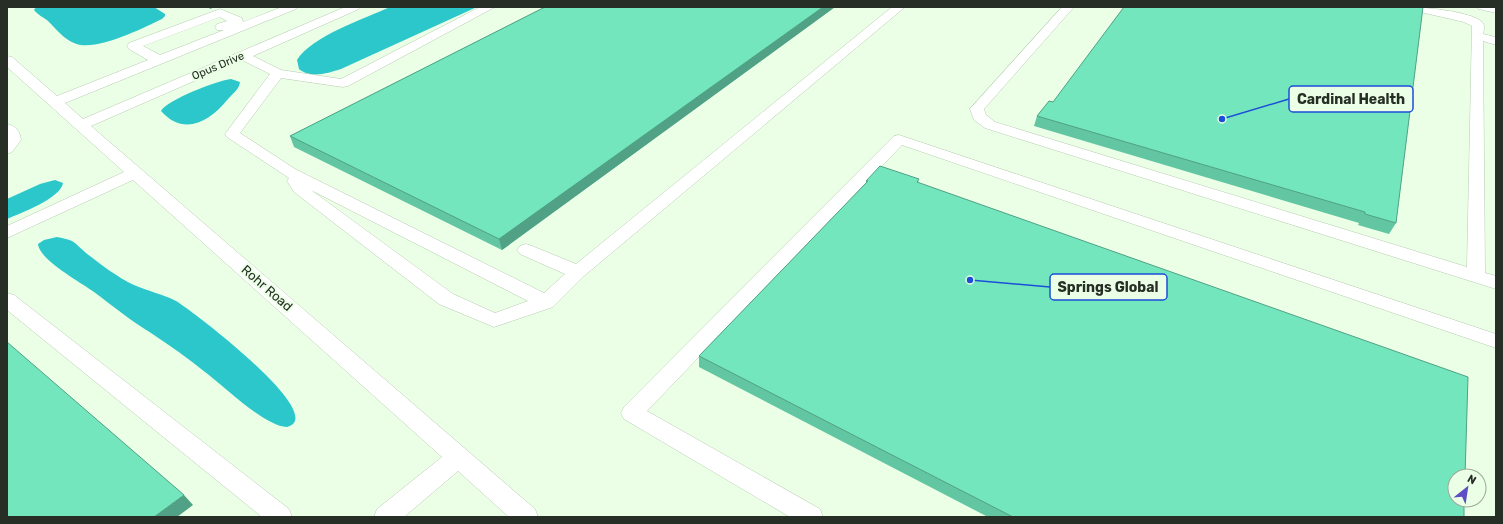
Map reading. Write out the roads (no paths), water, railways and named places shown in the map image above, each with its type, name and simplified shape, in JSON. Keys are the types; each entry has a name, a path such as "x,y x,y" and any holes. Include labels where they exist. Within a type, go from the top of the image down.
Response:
{"street":[{"path":"154,58 292,7"},
{"name":"Opus Drive","path":"81,125 356,7"},
{"path":"243,56 278,73 343,83 489,7"},
{"path":"288,172 300,189 446,298 494,320 546,302 578,272 899,7"},
{"path":"1068,7 977,109 979,117 990,125 1496,283"},
{"path":"1410,7 1468,19 1478,24 1476,276"},
{"path":"1484,7 1496,10"},
{"path":"55,102 238,21 220,14 133,46 154,58"},
{"path":"1477,36 1496,41"},
{"name":"Rohr Road","path":"7,60 526,517"},
{"path":"278,73 232,134 288,172 546,302"},
{"path":"7,128 13,133 14,140 7,149"},
{"path":"811,517 632,413 899,139 1496,341"},
{"path":"7,233 136,173"},
{"path":"526,250 578,272"},
{"path":"7,300 280,517"},
{"path":"386,517 458,457"}],"water":[{"path":"36,7 154,7 165,14 165,16 154,23 118,38 94,45 83,45 74,43 63,36 34,10"},
{"path":"390,7 477,7 341,69 320,74 309,74 299,69 297,60 304,51 314,43 339,29"},
{"path":"231,79 240,82 237,89 213,115 204,120 187,125 169,119 161,111 182,96 215,83"},
{"path":"55,180 63,183 61,189 55,194 40,204 7,219 7,199 40,184"},
{"path":"57,237 72,241 97,262 121,278 139,287 166,296 187,308 229,341 275,384 290,404 295,419 287,427 267,420 244,404 213,378 165,342 62,271 45,257 38,244 44,240"}],"place":[{"name":"Cardinal Health","path":"1222,119"},
{"name":"Springs Global","path":"970,280"}]}
